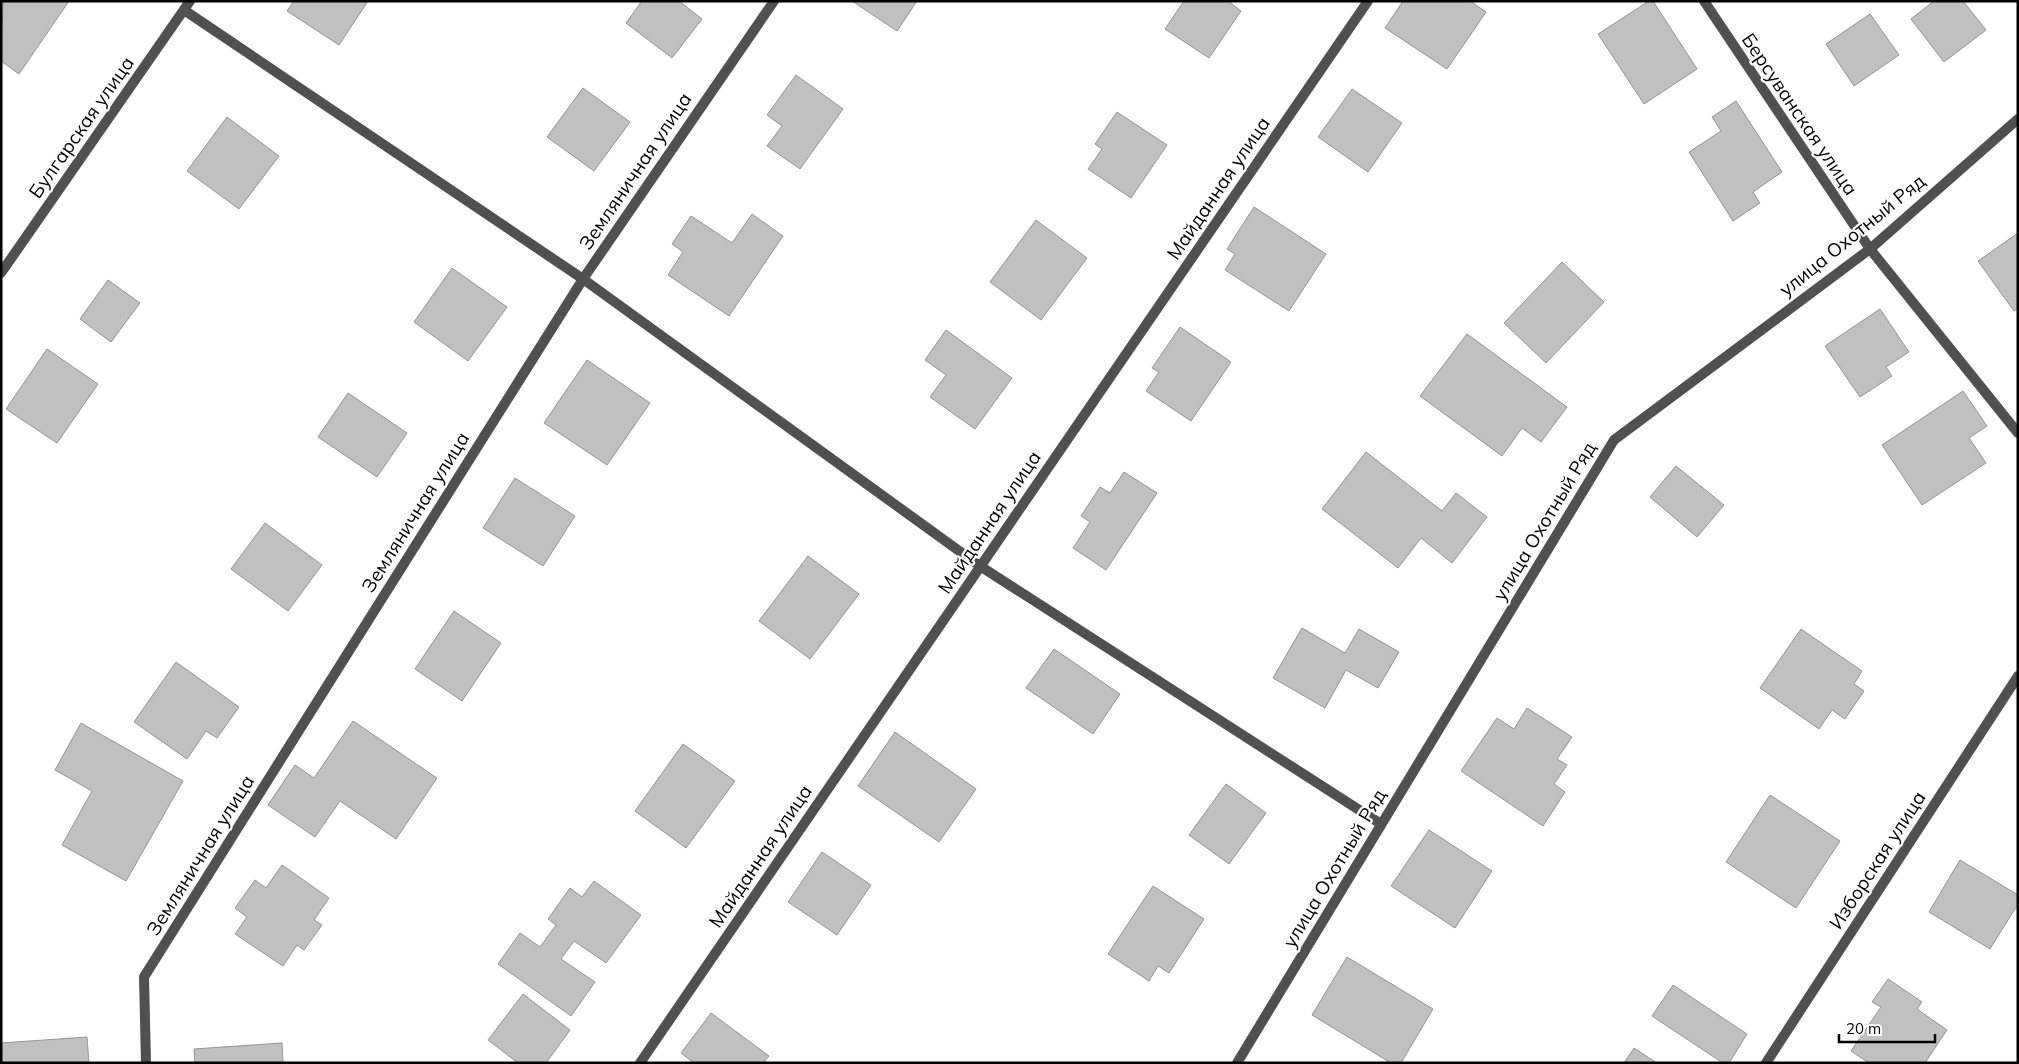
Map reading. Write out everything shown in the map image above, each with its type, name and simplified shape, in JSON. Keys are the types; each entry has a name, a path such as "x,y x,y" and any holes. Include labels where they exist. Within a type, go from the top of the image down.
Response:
{"street":[{"name":"Земляничная улица","path":"146,1063 144,977 583,279 774,1"},
{"name":"Майданная улица","path":"640,1063 1368,1"},
{"name":"Берсуванская улица","path":"1704,1 1870,249 2018,433"},
{"path":"187,6 583,279 980,566 1381,824"},
{"name":"Булгарская улица","path":"1,273 187,6"},
{"name":"улица Охотный Ряд","path":"1237,1063 1614,440 1870,249 2018,118"},
{"name":"Изборская улица","path":"1766,1063 2018,676"}],"building":[{"path":"3,1 69,1 19,74 1,61"},
{"path":"294,1 368,1 339,45 287,11"},
{"path":"642,1 679,1 702,19 672,58 626,23"},
{"path":"852,1 917,1 897,31"},
{"path":"1184,1 1228,1 1241,11 1209,58 1165,29"},
{"path":"1403,1 1470,1 1486,12 1447,69 1385,28"},
{"path":"1649,1 1653,1 1697,69 1644,104 1598,34"},
{"path":"1934,1 1963,1 1986,30 1944,62 1911,19"},
{"path":"1870,14 1899,55 1854,86 1826,44"},
{"path":"796,75 843,109 800,169 767,146 782,126 767,115"},
{"path":"583,88 630,122 594,171 547,137"},
{"path":"1352,89 1402,123 1368,172 1318,137"},
{"path":"1736,101 1782,172 1753,192 1760,203 1733,221 1689,152 1721,131 1712,117"},
{"path":"1117,112 1167,145 1131,198 1088,169 1102,149 1095,144"},
{"path":"227,117 279,156 239,209 187,171"},
{"path":"1254,207 1326,254 1289,311 1225,270 1235,254 1227,249"},
{"path":"752,214 783,236 729,316 668,275 683,252 672,244 691,216 732,243"},
{"path":"1036,220 1087,258 1041,320 990,282"},
{"path":"2018,233 2018,308 2014,311 1978,261"},
{"path":"1562,262 1604,302 1546,363 1504,323"},
{"path":"452,268 507,307 468,361 414,322"},
{"path":"108,280 140,303 111,342 80,319"},
{"path":"1880,309 1909,352 1886,367 1892,376 1860,397 1825,346"},
{"path":"1180,327 1231,362 1191,421 1146,391 1159,372 1152,368"},
{"path":"946,330 1012,378 975,429 930,397 946,375 925,360"},
{"path":"1467,334 1567,407 1541,442 1522,428 1502,456 1420,396"},
{"path":"47,349 98,384 57,443 6,409"},
{"path":"587,360 650,403 607,465 544,423"},
{"path":"1963,391 1987,426 1969,438 1986,463 1922,505 1882,445"},
{"path":"348,393 407,433 377,477 318,437"},
{"path":"1366,452 1442,511 1456,493 1487,517 1452,563 1421,538 1398,568 1322,509"},
{"path":"1676,466 1724,505 1697,537 1650,497"},
{"path":"1124,472 1157,493 1106,570 1073,548 1090,522 1081,516 1100,487 1110,493"},
{"path":"515,478 575,516 543,566 483,528"},
{"path":"265,523 322,565 288,611 231,569"},
{"path":"808,556 859,594 810,659 759,621"},
{"path":"454,611 501,643 462,701 415,669"},
{"path":"1302,628 1345,653 1359,629 1399,652 1378,688 1346,670 1325,708 1273,678"},
{"path":"1801,629 1862,671 1854,684 1864,691 1845,719 1832,710 1819,729 1760,688"},
{"path":"1054,649 1120,694 1093,734 1026,688"},
{"path":"176,662 239,707 217,738 206,731 187,759 134,722"},
{"path":"1527,708 1572,737 1557,759 1567,765 1554,784 1565,792 1543,826 1461,771 1497,718 1514,729"},
{"path":"353,721 437,778 396,839 340,801 315,837 268,805 295,765 314,778"},
{"path":"81,723 183,781 126,881 62,845 92,791 55,770"},
{"path":"895,732 976,789 939,842 858,786"},
{"path":"683,744 735,781 686,848 635,811"},
{"path":"1226,784 1266,813 1229,864 1189,835"},
{"path":"1770,795 1840,841 1796,908 1726,862"},
{"path":"1429,830 1492,871 1455,928 1391,886"},
{"path":"822,852 871,885 837,935 788,902"},
{"path":"1960,860 2018,895 2018,904 1990,949 1929,912"},
{"path":"282,865 329,898 314,920 322,925 304,950 297,945 283,966 235,934 247,917 235,908 255,880 266,888"},
{"path":"594,881 641,915 606,963 574,941 561,959 595,982 571,1016 498,964 520,933 540,947 556,925 548,919 570,888 582,897"},
{"path":"1153,886 1204,919 1169,973 1158,966 1149,981 1108,954"},
{"path":"1347,957 1433,1009 1401,1063 1391,1063 1312,1015"},
{"path":"1888,979 1922,1002 1917,1009 1947,1030 1925,1063 1869,1063 1851,1051 1881,1007 1872,1002"},
{"path":"1673,985 1747,1034 1729,1063 1723,1063 1652,1016"},
{"path":"523,994 570,1030 546,1063 518,1063 488,1040"},
{"path":"711,1013 769,1056 763,1063 694,1063 681,1053"},
{"path":"87,1037 89,1063 1,1063 1,1043"},
{"path":"282,1043 283,1063 195,1063 194,1049"},
{"path":"1634,1048 1657,1063 1624,1063"}]}
